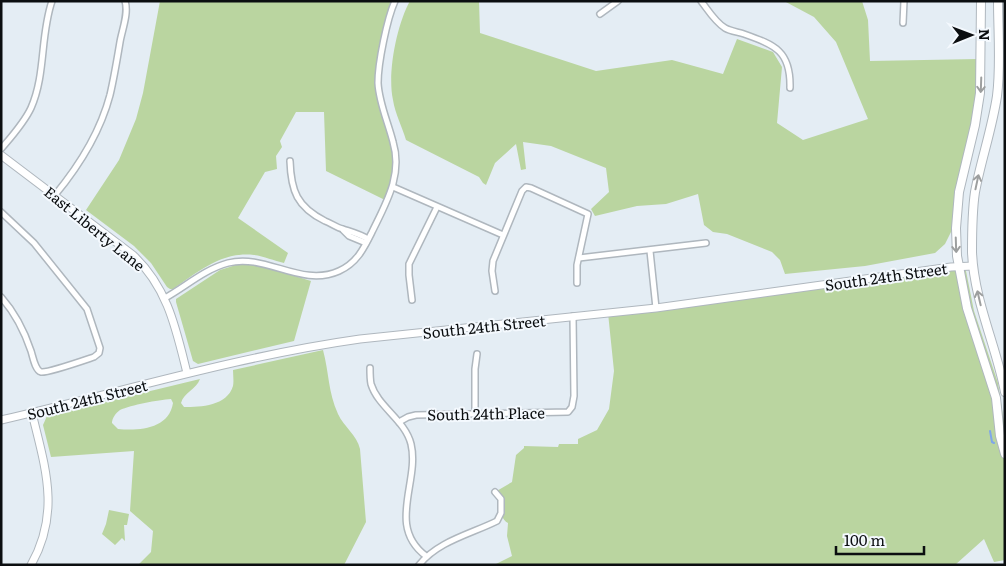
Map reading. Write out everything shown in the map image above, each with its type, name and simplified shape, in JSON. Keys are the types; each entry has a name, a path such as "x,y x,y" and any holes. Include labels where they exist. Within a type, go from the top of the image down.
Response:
{"main road":[{"path":"981,1 980,93 975,126 959,192 956,228 959,267 967,308 996,398 1000,436 1005,454"},
{"path":"998,1 997,94 992,126 975,193 972,228 974,266 981,304 1005,392"}],"street":[{"path":"1,149 25,117 36,94 44,32 52,1"},
{"path":"165,298 202,275 228,262 250,261 312,276 327,276 345,268 358,258 393,187 396,164 394,145 383,110 378,83 389,18 395,1"},
{"path":"600,14 618,1"},
{"path":"701,1 718,22 726,28 769,43 777,49 782,55 790,73 790,88"},
{"path":"903,23 904,1"},
{"path":"55,195 92,142 106,107 121,37 125,2"},
{"name":"East Liberty Lane","path":"1,155 133,255 149,273 165,298 187,373"},
{"path":"290,161 291,181 299,201 310,212 367,241"},
{"path":"393,187 503,235"},
{"path":"495,291 492,271 493,261 522,192 526,187 588,214 578,258 577,283"},
{"path":"412,300 409,275 410,264 436,207"},
{"path":"1,212 34,243 82,302 91,317 100,348 99,354 41,372 35,363 19,320 1,297"},
{"path":"578,258 706,243"},
{"path":"650,251 656,308"},
{"name":"South 24th Street","path":"1,420 187,373 287,350 329,343 656,308 974,266"},
{"name":"South 24th Place","path":"399,422 416,415 475,412 568,412 572,408 574,396 572,316"},
{"path":"475,412 477,354"},
{"path":"370,368 371,384 384,405 408,435 412,446 411,476 406,514 408,531 418,550 426,556"},
{"path":"31,565 43,538 49,506 47,474 32,413"},
{"path":"418,565 426,556 455,538 497,521 501,513 501,499 495,492"}],"green space":[{"path":"160,1 395,1 389,17 378,83 396,164 387,201 326,171 324,112 296,112 280,141 282,147 276,156 277,169 265,172 238,218 288,253 284,263 262,256 231,256 211,264 173,289 167,287 151,263 134,246 86,210 119,160 136,119 143,93"},
{"path":"410,1 479,1 480,33 596,71 672,60 723,74 737,39 773,52 782,67 777,123 803,140 868,119 836,42 814,17 784,1 862,1 868,20 870,61 978,59 978,86 974,113 956,188 953,228 945,244 935,253 865,266 785,274 780,260 772,252 727,234 713,232 704,225 698,194 666,204 637,206 595,216 591,209 609,192 606,168 551,146 523,142 526,169 521,170 516,144 495,163 486,185 479,177 406,140 394,105 391,76 397,35"},
{"path":"236,265 259,265 311,281 294,341 198,364 193,361 176,299 220,270"},
{"path":"965,266 974,311 998,383 1005,429 1005,560 994,562 984,539 955,565 494,565 512,556 507,536 508,523 502,516 501,499 495,492 512,482 516,455 524,446 558,447 559,444 578,444 578,439 597,430 609,409 614,371 608,313"},
{"path":"323,350 330,390 335,406 341,419 356,439 360,449 366,522 344,565 138,565 151,552 153,531 130,511 134,451 51,457 43,425 47,416 200,379 181,403 184,407 213,404 230,393 233,386 233,370","holes":["171,399 173,403 166,418 144,429 118,429 112,423 116,414 125,408"]},
{"path":"109,510 129,514 127,525 124,525 125,541 122,538 115,545 102,534"}],"waterway":[{"path":"990,431 992,442 994,443"}]}
